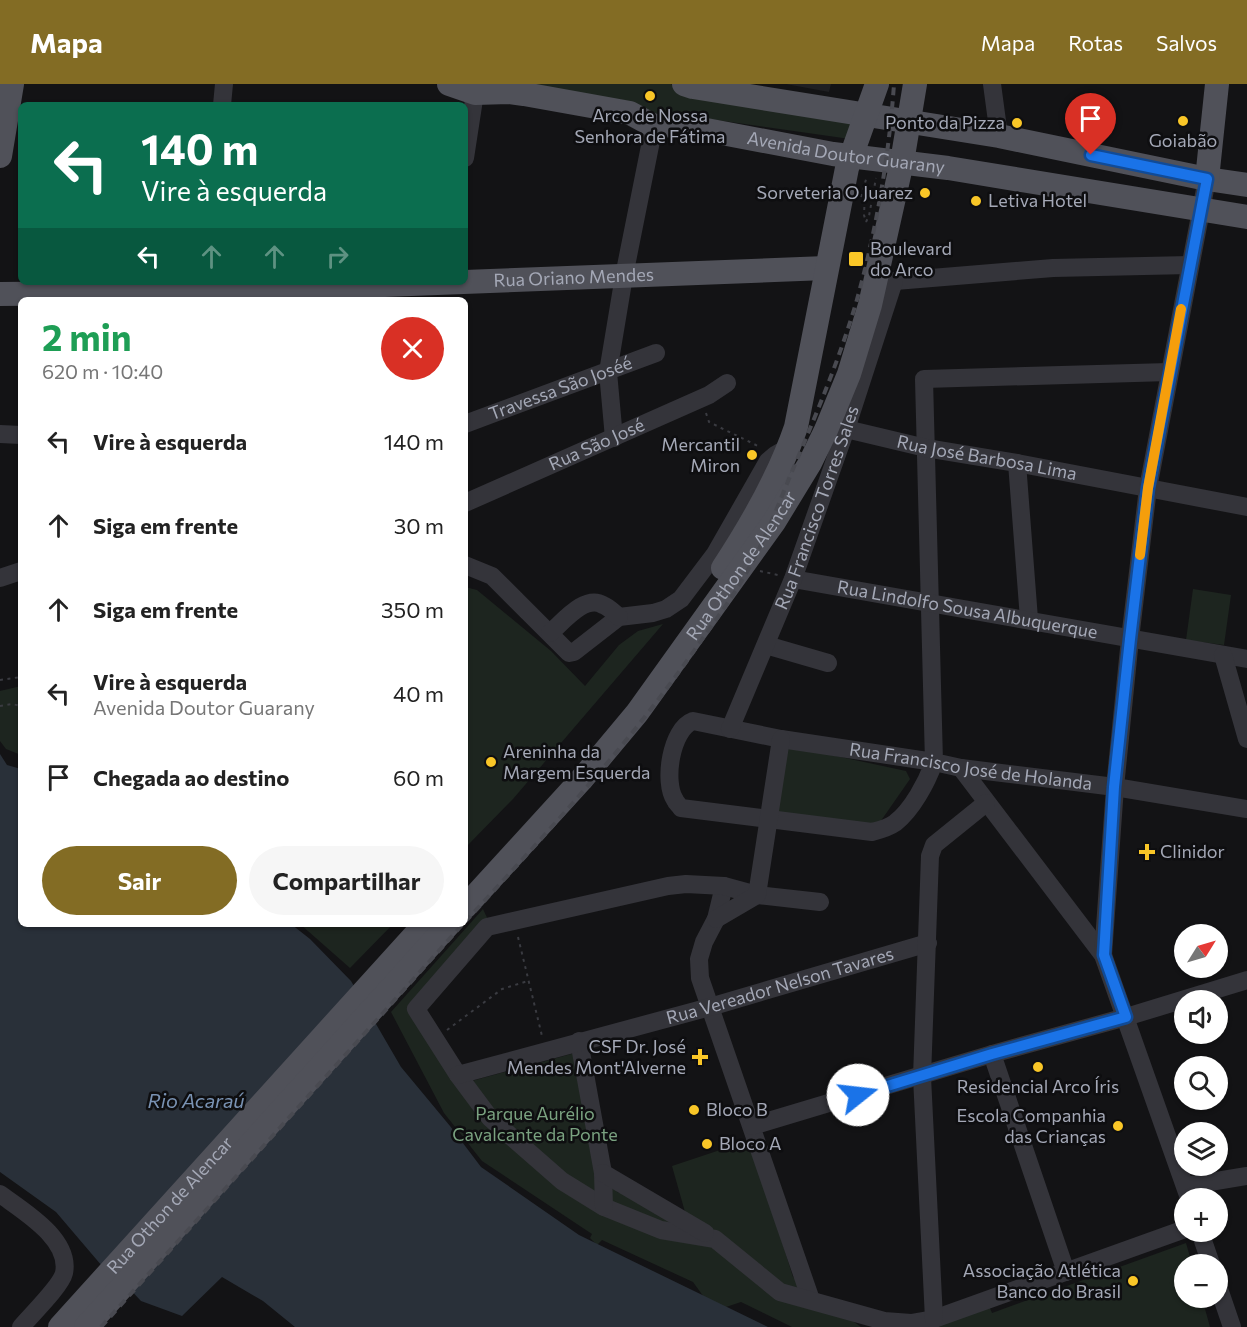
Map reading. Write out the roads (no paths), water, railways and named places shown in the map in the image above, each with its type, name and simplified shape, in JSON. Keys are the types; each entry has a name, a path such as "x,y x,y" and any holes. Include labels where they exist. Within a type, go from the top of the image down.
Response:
{"main road":[{"path":"0,156 12,84"},
{"name":"Avenida Doutor Guarany","path":"449,84 475,93 516,93 630,113 654,126 680,124 851,156 902,162 1247,217"},
{"path":"684,84 999,136 1207,179 1247,185"},
{"name":"Rua Othon de Alencar","path":"468,879 588,747 687,621 757,512 782,451 796,427 826,268 851,156 877,84"},
{"name":"Rua Othon de Alencar","path":"468,904 609,747 684,649 836,430 849,374 885,282 915,84"},
{"path":"1207,179 1217,84"},
{"name":"Rua Oriano Mendes","path":"0,294 447,288 624,276 826,268"},
{"name":"Rua Othon de Alencar","path":"400,964 423,927"},
{"name":"Rua Othon de Alencar","path":"60,1327 85,1319 400,964 445,927"}],"street":[{"path":"222,102 224,84"},
{"path":"992,84 999,136"},
{"path":"468,138 475,93"},
{"path":"614,438 608,372 624,276 654,126"},
{"path":"1104,955 1114,787 1148,488 1207,179"},
{"path":"885,282 1053,268 1190,265"},
{"name":"Travessa São Joséé","path":"468,423 656,353"},
{"path":"934,762 924,379 1169,372"},
{"name":"Rua São José","path":"468,502 702,399 727,383"},
{"name":"Rua José Barbosa Lima","path":"836,430 1247,507"},
{"name":"Rua Francisco Torres Sales","path":"730,729 793,579 836,430"},
{"path":"0,434 18,435"},
{"path":"468,566 492,576 569,653 580,650 619,617 666,609 681,599 715,554 768,462 782,451"},
{"path":"1017,463 1029,619"},
{"path":"0,578 18,572"},
{"name":"Rua Lindolfo Sousa Albuquerque","path":"793,579 1247,659"},
{"path":"550,633 585,604 593,602 603,604 619,617"},
{"path":"766,645 828,663"},
{"path":"1223,655 1247,739"},
{"name":"Rua Francisco José de Holanda","path":"934,762 921,792 896,822 885,829 872,832 681,808 674,800 671,790 671,756 679,731 693,721 781,739 934,762 961,768 1114,787 1247,809"},
{"path":"757,895 781,739"},
{"path":"961,768 1104,955 1186,1188"},
{"path":"934,1319 922,1077 930,856 934,845 986,803"},
{"path":"715,1239 661,1230 604,1207 562,1181 490,1118 458,1076 416,1009 487,927 668,886 687,884 724,886 757,895 820,902"},
{"path":"724,886 716,919 704,942 699,959 700,978 811,1300"},
{"path":"716,919 757,895"},
{"name":"Rua Vereador Nelson Tavares","path":"458,1076 928,943"},
{"path":"752,1126 1247,980"},
{"path":"579,1041 603,1173 604,1207"},
{"path":"992,1054 1066,1272"},
{"path":"603,1173 715,1239 780,1292 884,1321 911,1323 934,1319 1174,1233"},
{"path":"1202,1188 1247,1176"},
{"path":"0,1194 41,1224 60,1247 64,1261 64,1274 21,1327"},
{"path":"1230,1322 1247,1316"}],"water":[{"name":"Rio Acaraú","path":"0,754 7,765 18,768 18,927 295,927 310,939 351,981 401,1067 481,1167 579,1235 768,1327 295,1327 263,1301 222,1277 182,1316 141,1301 126,1285 102,1266 56,1212 0,1172"}],"railway":[{"path":"468,919 614,755 670,685 724,609 756,555 820,403 856,303 881,194 894,84"},
{"path":"101,1327 460,927"}],"place":[{"name":"Arco de Nossa Senhora de Fátima","path":"650,96"},
{"name":"Goiabão","path":"1183,121"},
{"name":"Ponto da Pizza","path":"1017,123"},
{"name":"Sorveteria O Juarez","path":"925,193"},
{"name":"Letiva Hotel","path":"976,201"},
{"name":"Boulevard do Arco","path":"856,259"},
{"name":"Mercantil Miron","path":"752,455"},
{"name":"Areninha da Margem Esquerda","path":"491,762"},
{"name":"Clinidor","path":"1147,852"},
{"name":"CSF Dr. José Mendes Mont'Alverne","path":"700,1057"},
{"name":"Residencial Arco Íris","path":"1038,1067"},
{"name":"Bloco B","path":"694,1110"},
{"name":"Escola Companhia das Crianças","path":"1118,1126"},
{"name":"Bloco A","path":"707,1144"},
{"name":"Associação Atlética Banco do Brasil","path":"1133,1281"}],"park label":[{"name":"Parque Aurélio Cavalcante da Ponte","path":"535,1124"}]}
